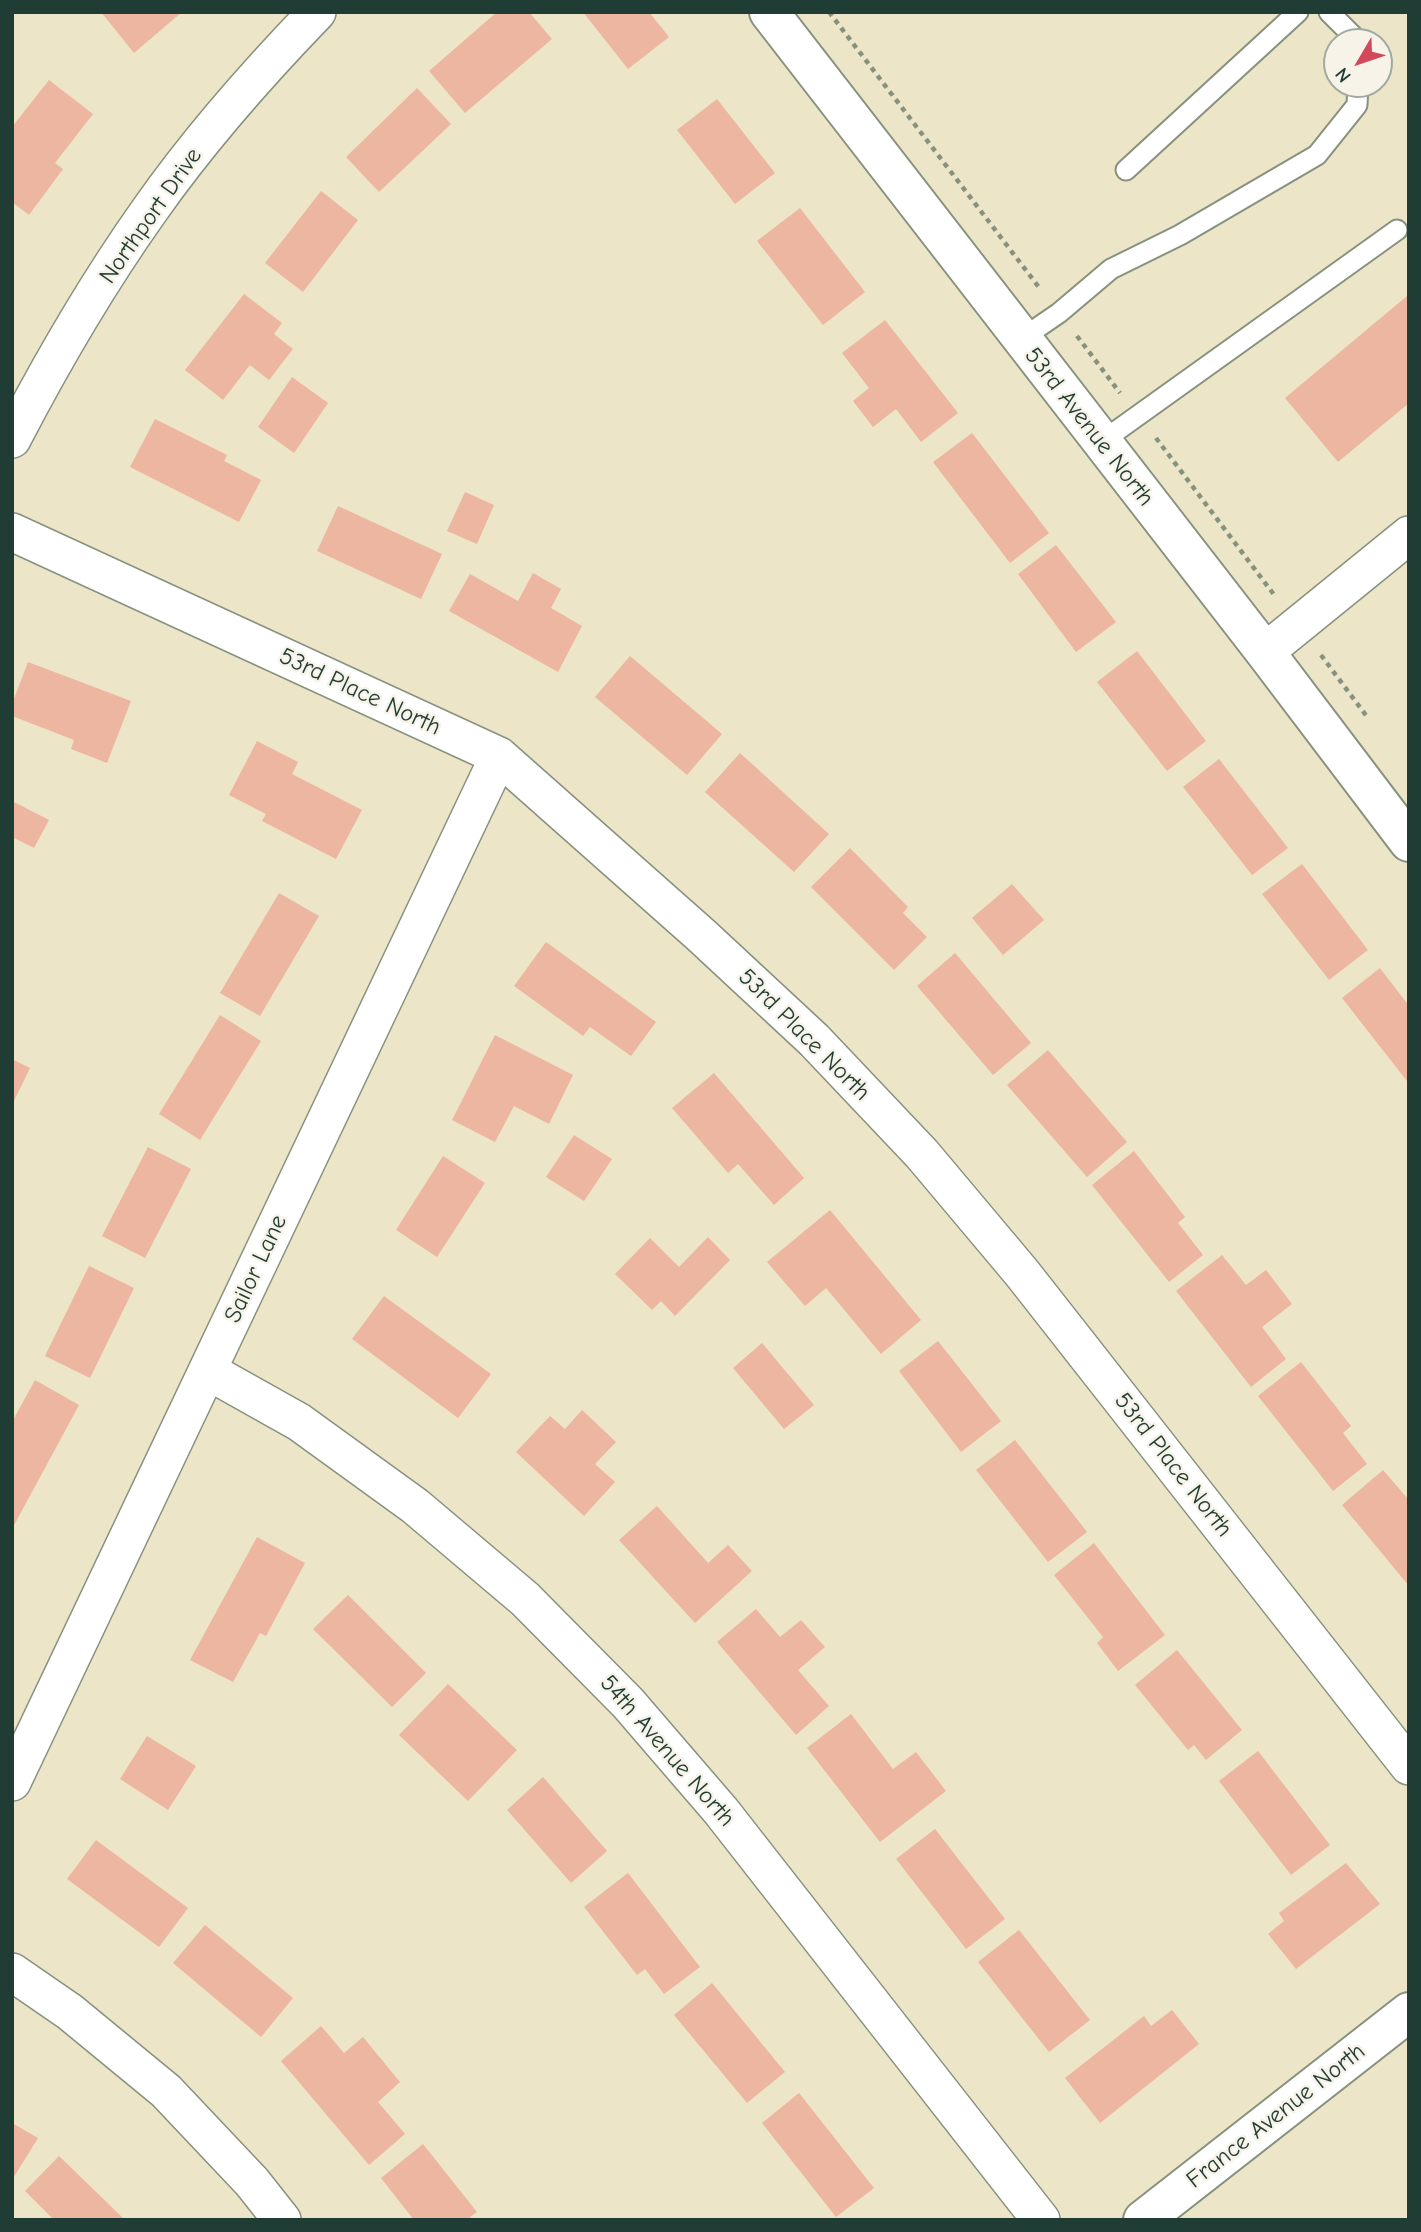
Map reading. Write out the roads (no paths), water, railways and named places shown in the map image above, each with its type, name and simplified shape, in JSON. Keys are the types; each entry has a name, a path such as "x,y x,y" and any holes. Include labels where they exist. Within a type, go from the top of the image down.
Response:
{"street":[{"name":"Northport Drive","path":"12,439 54,358 149,211 258,73 317,12"},
{"name":"53rd Avenue North","path":"769,12 1409,842"},
{"name":"53rd Place North","path":"12,532 499,756 814,1040 922,1154 1022,1273 1409,1766"},
{"path":"1265,652 1409,535"},
{"name":"Sailor Lane","path":"12,1782 499,756"},
{"name":"54th Avenue North","path":"208,1371 299,1422 415,1506 526,1600 610,1684 721,1811 1041,2220"},
{"path":"12,1972 70,2012 166,2091 252,2182 282,2220"},
{"name":"France Avenue North","path":"1143,2220 1409,2012"}],"lane":[{"path":"1126,170 1298,12"},
{"path":"1329,12 1345,28"},
{"path":"1021,339 1059,313 1111,269 1180,235 1317,155 1357,105 1357,98"},
{"path":"1101,442 1397,230"}]}
